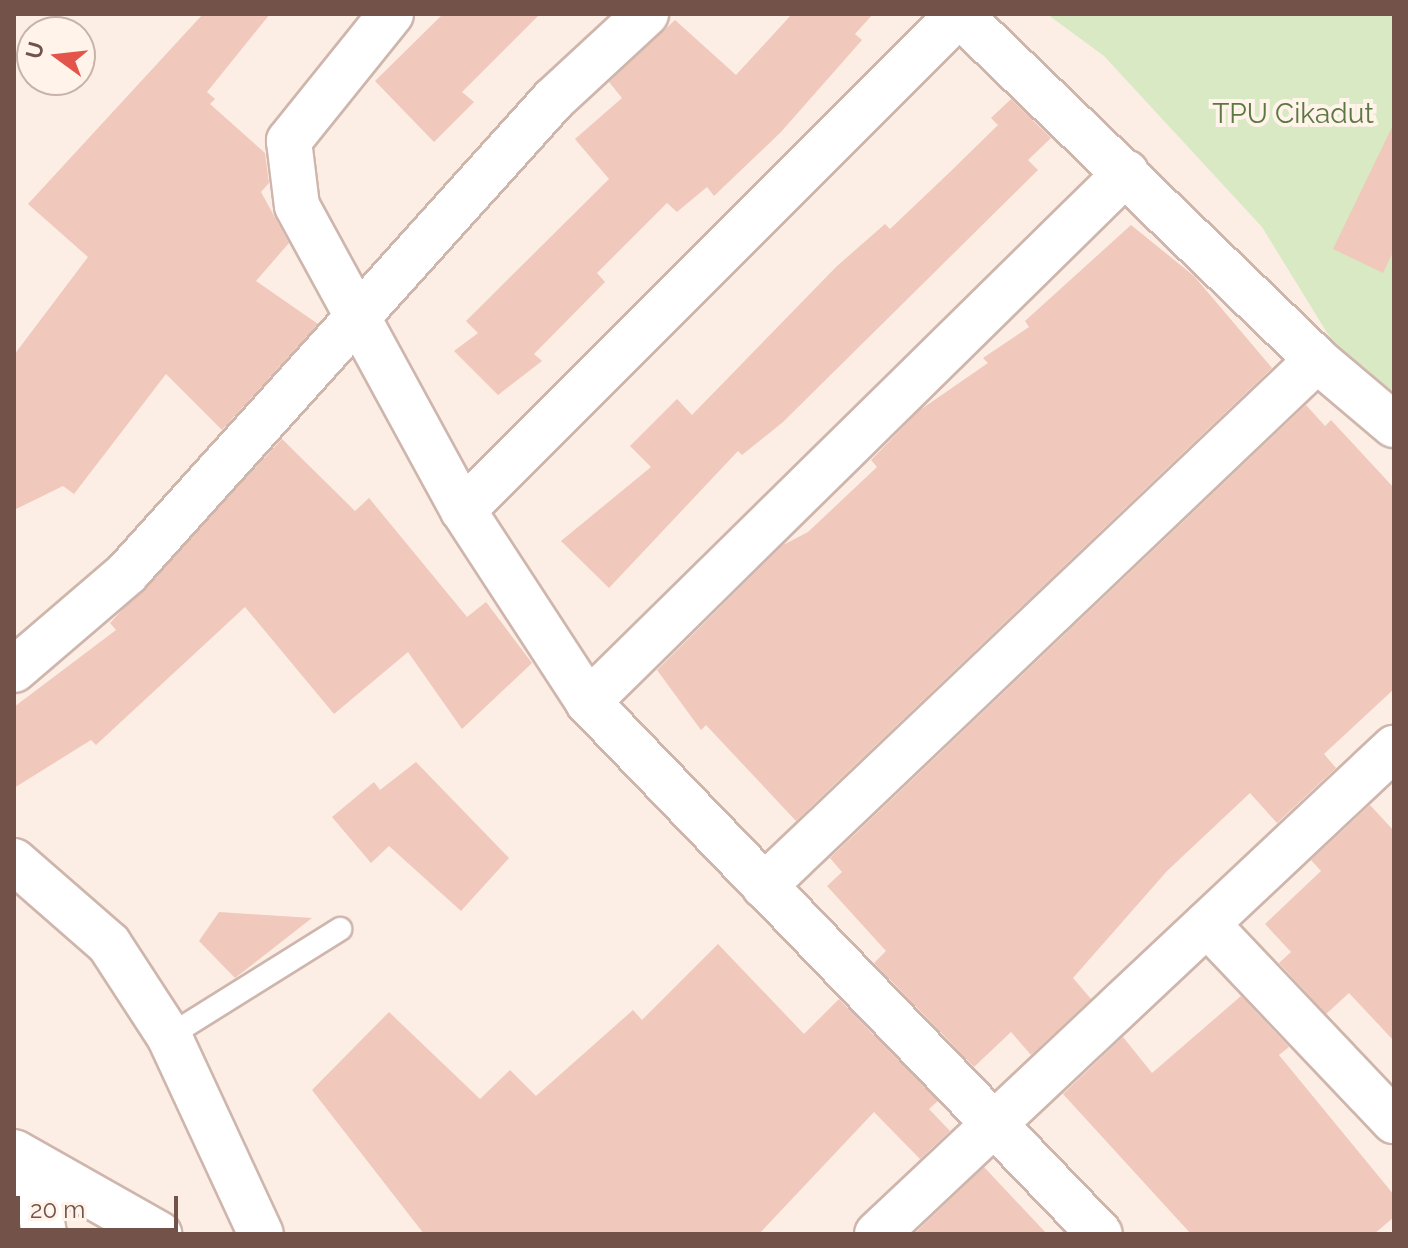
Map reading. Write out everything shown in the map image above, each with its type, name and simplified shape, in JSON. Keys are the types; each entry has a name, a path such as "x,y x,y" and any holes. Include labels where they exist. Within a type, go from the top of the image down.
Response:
{"street":[{"path":"391,14 289,141 297,206 463,510 588,702 1100,1234"},
{"path":"14,670 127,573 553,100 646,14"},
{"path":"463,510 960,15 1317,360 1394,425"},
{"path":"588,702 1126,173"},
{"path":"764,886 1317,360"},
{"path":"877,1234 997,1125 1394,748"},
{"path":"16,867 109,944 169,1036 261,1234"},
{"path":"1207,924 1394,1121"},
{"path":"24,1159 44,1234"},
{"path":"24,1159 159,1234"}],"lane":[{"path":"169,1036 340,929"}],"green space":[{"name":"TPU Cikadut","path":"1047,14 1394,14 1394,404 1361,388 1262,227 1104,56"}],"building":[{"path":"203,14 270,14 207,92 215,99 210,104 265,153 269,183 261,192 289,243 256,281 318,324 222,430 166,374 74,494 63,486 14,510 14,355 88,257 28,204"},
{"path":"443,14 540,14 462,92 474,102 434,142 375,81"},
{"path":"792,14 873,14 855,34 862,40 781,132 714,196 707,187 677,212 667,203 597,273 605,282 534,354 542,361 498,395 454,351 478,333 466,321 609,179 575,139 622,98 609,82 675,20 736,75"},
{"path":"1011,99 1051,138 1028,160 1038,170 783,422 742,455 738,451 609,588 561,541 651,467 630,446 677,399 692,415 837,266 885,224 890,229 998,125 991,118"},
{"path":"1394,123 1394,250 1383,273 1333,249"},
{"path":"1131,225 1194,276 1272,368 796,821 706,725 701,730 657,670 783,545 808,532 877,467 871,460 920,410 988,363 983,358 1029,327 1025,321"},
{"path":"1306,405 1325,426 1331,420 1394,488 1394,689 1324,754 1336,768 1277,823 1250,793 1167,871 1073,978 1091,999 1031,1055 1011,1032 974,1067 874,963 886,951 827,886 842,872 830,858"},
{"path":"282,439 355,511 369,498 467,617 486,602 532,663 462,729 408,652 334,714 245,607 96,745 91,740 14,788 14,707 116,630 110,623"},
{"path":"416,762 509,858 461,911 389,846 371,863 332,817 374,782 380,790"},
{"path":"1370,805 1394,831 1394,1041 1349,993 1326,1014 1279,963 1291,952 1265,924 1321,871 1311,860"},
{"path":"219,912 312,918 235,978 199,941"},
{"path":"718,944 804,1034 839,999 938,1101 929,1109 950,1131 920,1159 874,1112 759,1234 424,1234 312,1090 389,1012 480,1099 510,1070 536,1096 633,1010 642,1020"},
{"path":"1241,996 1289,1047 1279,1055 1394,1195 1394,1217 1374,1234 1191,1234 1063,1094 1123,1037 1152,1073"},
{"path":"984,1167 1047,1234 914,1234"}]}
